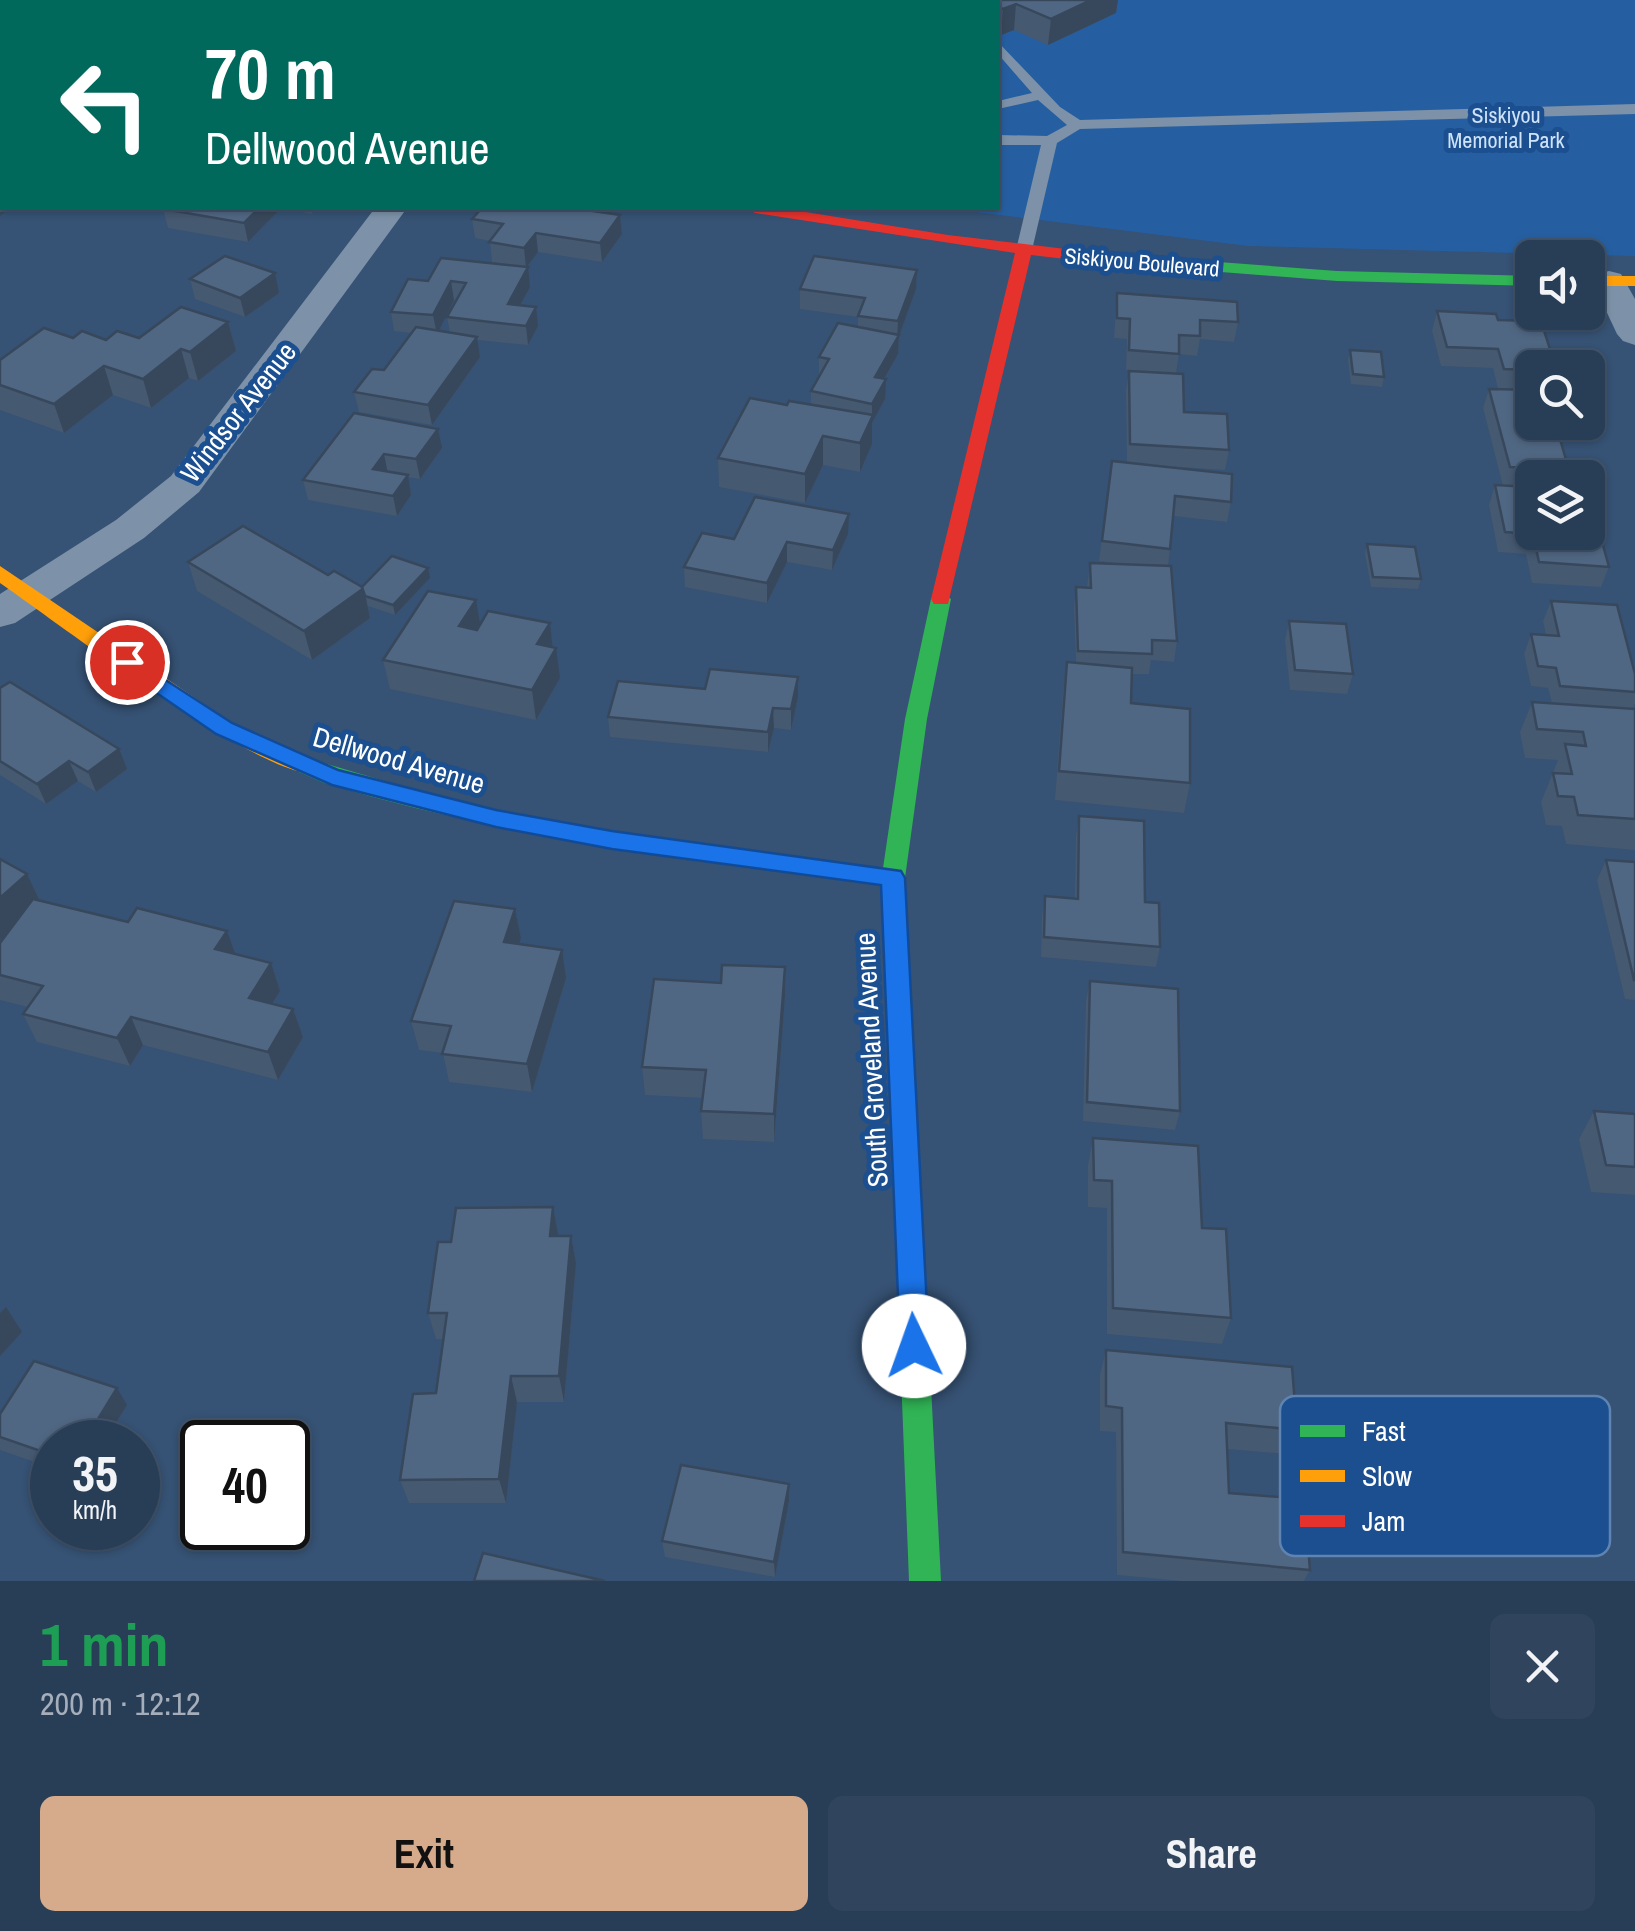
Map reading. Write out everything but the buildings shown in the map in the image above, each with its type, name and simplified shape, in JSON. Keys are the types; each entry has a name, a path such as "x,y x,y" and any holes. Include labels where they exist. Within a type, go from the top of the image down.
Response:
{"street":[{"name":"Windsor Avenue","path":"10,594 130,529 184,484 390,210"},
{"name":"Siskiyou Boulevard","path":"768,210 1024,250 1280,274 1515,281"},
{"name":"South Groveland Avenue","path":"925,1581 893,878 902,794 924,666 1024,250"},
{"path":"1610,281 1635,334"},
{"name":"Dellwood Avenue","path":"10,594 224,728 332,777 496,818 612,840 893,878"}],"lane":[{"path":"1000,49 1034,97 1077,125"},
{"path":"1000,90 1034,97"},
{"path":"1000,104 1034,97"},
{"path":"1000,140 1050,141 1077,125 1635,109"},
{"path":"1024,250 1050,141"}],"green space":[{"name":"Siskiyou Memorial Park","path":"1000,0 1635,0 1635,256 1605,255 1605,240 1515,240 1515,253 1248,246 960,210 1000,210"}],"traffic: fast":[{"path":"1099,258 1337,276 1515,281"},
{"path":"925,1581 893,878 916,719 941,599"},
{"path":"307,766 332,777 496,818 611,840 893,878"}],"traffic: slow":[{"path":"1605,281 1635,281"},
{"path":"0,573 224,728 307,766"}],"traffic: jam":[{"path":"767,210 948,240 1099,258"},
{"path":"941,599 1024,250"}],"route":[{"path":"127,662 224,728 332,777 496,818 612,840 893,878 914,1346"}]}
